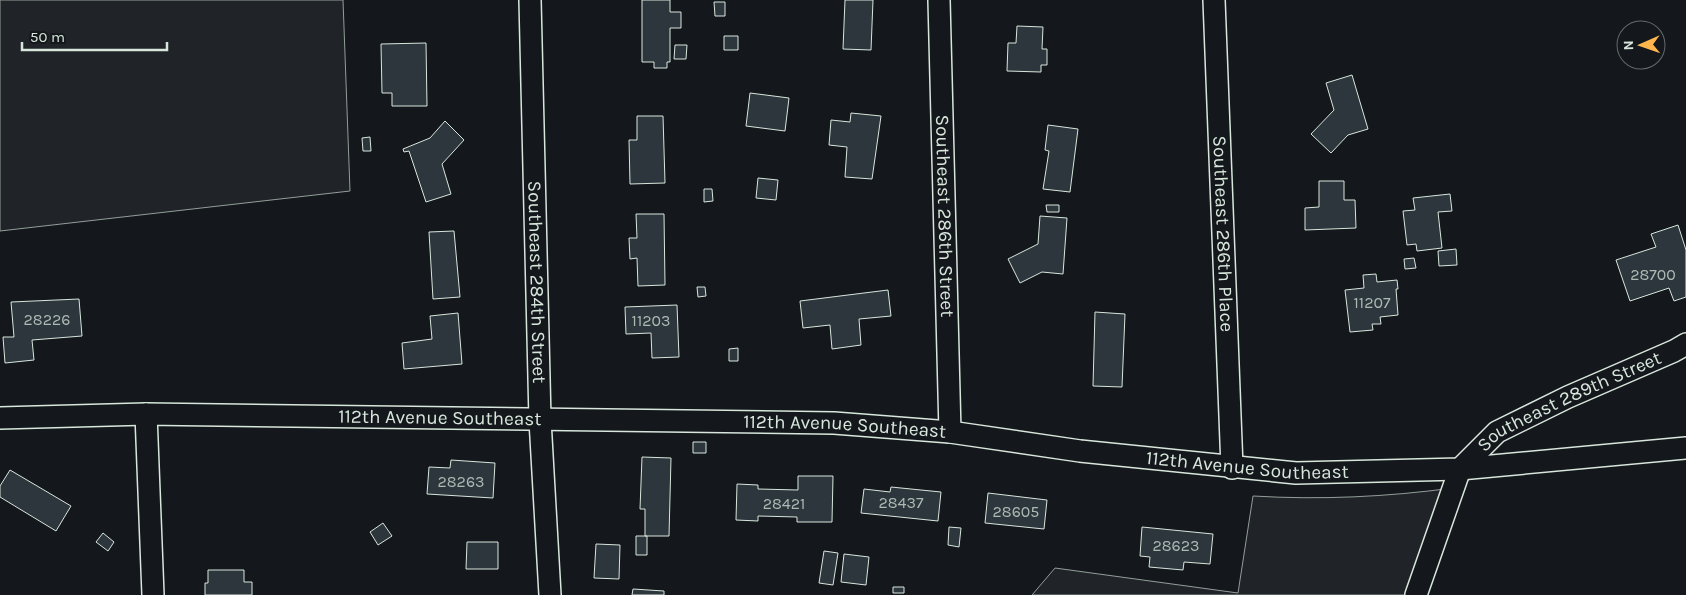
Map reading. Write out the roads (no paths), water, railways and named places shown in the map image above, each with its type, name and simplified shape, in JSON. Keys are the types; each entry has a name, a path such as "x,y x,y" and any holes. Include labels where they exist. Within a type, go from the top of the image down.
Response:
{"street":[{"name":"Southeast 284th Street","path":"530,0 540,420 550,595"},
{"name":"Southeast 286th Street","path":"939,0 950,432"},
{"name":"Southeast 286th Place","path":"1214,0 1232,468"},
{"name":"Southeast 289th Street","path":"1460,469 1497,432 1568,396 1674,351 1686,344"},
{"name":"112th Avenue Southeast","path":"0,418 146,414 834,424 950,432 1080,451 1232,468 1296,473 1460,469 1686,448"},
{"path":"146,414 153,595"},
{"path":"1416,595 1460,469"}]}
